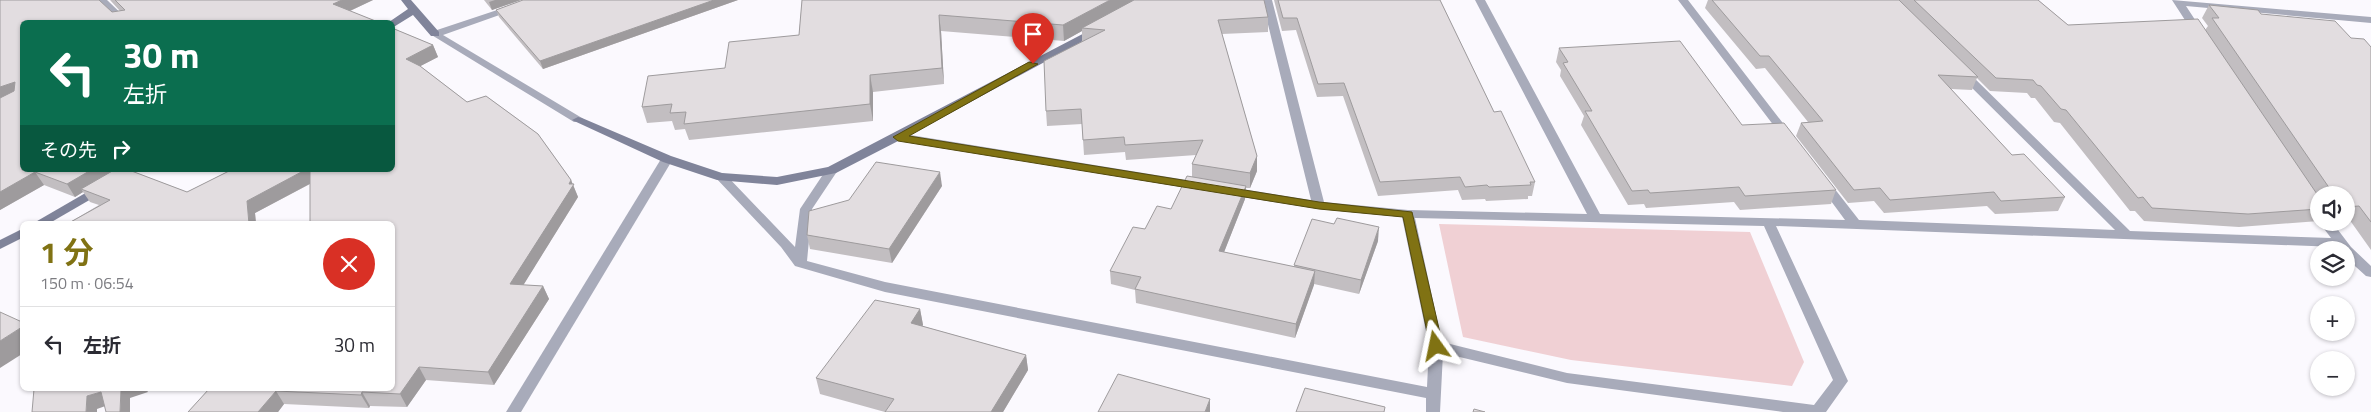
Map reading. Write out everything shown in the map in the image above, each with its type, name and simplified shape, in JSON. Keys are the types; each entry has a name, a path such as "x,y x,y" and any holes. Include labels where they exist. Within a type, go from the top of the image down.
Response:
{"street":[{"path":"102,0 123,20"},
{"path":"406,0 435,34 578,120 667,159 721,177 777,181 832,170 898,137 1107,24"},
{"path":"435,34 537,0"},
{"path":"1268,0 1319,205"},
{"path":"1480,0 1596,219"},
{"path":"1683,0 1796,147"},
{"path":"2177,1 2371,20"},
{"path":"2177,1 2205,43"},
{"path":"395,24 413,10"},
{"path":"1952,62 2125,233"},
{"path":"898,137 1319,205 1408,214 1769,224 1855,224 2125,233 2310,246"},
{"path":"513,412 667,159"},
{"path":"800,263 806,209 832,170"},
{"path":"1814,170 1855,224"},
{"path":"721,177 786,244 800,263 885,287 1433,394"},
{"path":"43,221 116,180"},
{"path":"1408,214 1436,346 1432,412"},
{"path":"1436,346 1567,378 1818,411 1842,382 1769,224"},
{"path":"0,245 20,234"},
{"path":"2355,258 2371,273"}],"shaded area":[{"path":"1439,224 1750,232 1804,362 1792,386 1571,360 1463,337"}],"building":[{"path":"0,0 99,0 112,12 125,10 115,0 342,0 333,4 373,20 20,20 20,172 35,172 0,192 0,98 14,91 15,82 0,87"},
{"path":"523,0 714,0 540,61 496,10"},
{"path":"802,0 1110,0 1063,25 939,15 942,68 870,75 870,104 684,124 686,112 670,113 672,104 642,107 648,76 725,68 729,42 799,35"},
{"path":"1134,0 1264,0 1268,17 1218,20 1257,156 1250,173 1192,164 1203,140 1125,145 1124,137 1083,140 1081,109 1046,111 1044,61 1105,30 1082,28"},
{"path":"1278,0 1440,0 1494,112 1501,111 1535,182 1530,182 1531,185 1465,187 1460,177 1380,182 1344,83 1318,84 1297,18 1283,18"},
{"path":"1712,0 1899,0 1978,77 1938,75 2012,155 2024,154 2065,197 2001,201 1994,192 1890,200 1880,188 1854,190 1801,123 1823,121 1769,56 1760,56"},
{"path":"1914,0 2038,0 2068,25 2198,19 2312,186 2310,186 2310,210 2248,214 2152,208 2143,197 2138,198 2066,110 2061,109 2041,86 2037,85 2033,80 1996,78"},
{"path":"2209,5 2258,10 2261,14 2335,21 2351,38 2364,39 2371,47 2371,222 2359,206 2355,206 2355,186 2328,186 2212,18 2219,18"},
{"path":"395,29 433,45 406,59 420,66 467,102 486,96 538,134 571,180 569,184 574,184 510,284 543,286 488,372 419,367 400,394 362,392 361,395 276,391 395,391 395,221 310,221 310,172 395,172"},
{"path":"1680,41 1742,125 1784,123 1836,190 1745,196 1739,187 1650,193 1648,190 1632,191 1585,111 1592,111 1563,63 1568,62 1559,48"},
{"path":"876,162 940,172 889,249 807,235 809,211 849,200"},
{"path":"35,172 88,172 67,184"},
{"path":"111,172 134,172 187,192 227,172 301,172 247,201 249,221 72,221 110,200 81,189"},
{"path":"1187,176 1246,186 1219,251 1315,271 1296,324 1135,289 1141,277 1110,271 1133,227 1145,229 1157,206 1171,209"},
{"path":"1337,218 1379,227 1361,280 1294,265 1312,219 1334,224"},
{"path":"875,300 920,309 911,323 1026,355 991,412 885,412 894,399 816,378"},
{"path":"0,312 20,321 20,328 0,341"},
{"path":"1118,374 1210,399 1205,412 1098,412"},
{"path":"1305,388 1385,407 1384,412 1296,412"},
{"path":"34,391 121,391 120,412 106,412 101,392 87,396 86,412 32,412"},
{"path":"207,391 276,391 258,412 188,412"},
{"path":"1474,409 1485,412 1473,412"}],"route":[{"path":"1033,64 898,137 1319,205 1408,214 1436,346"}]}
